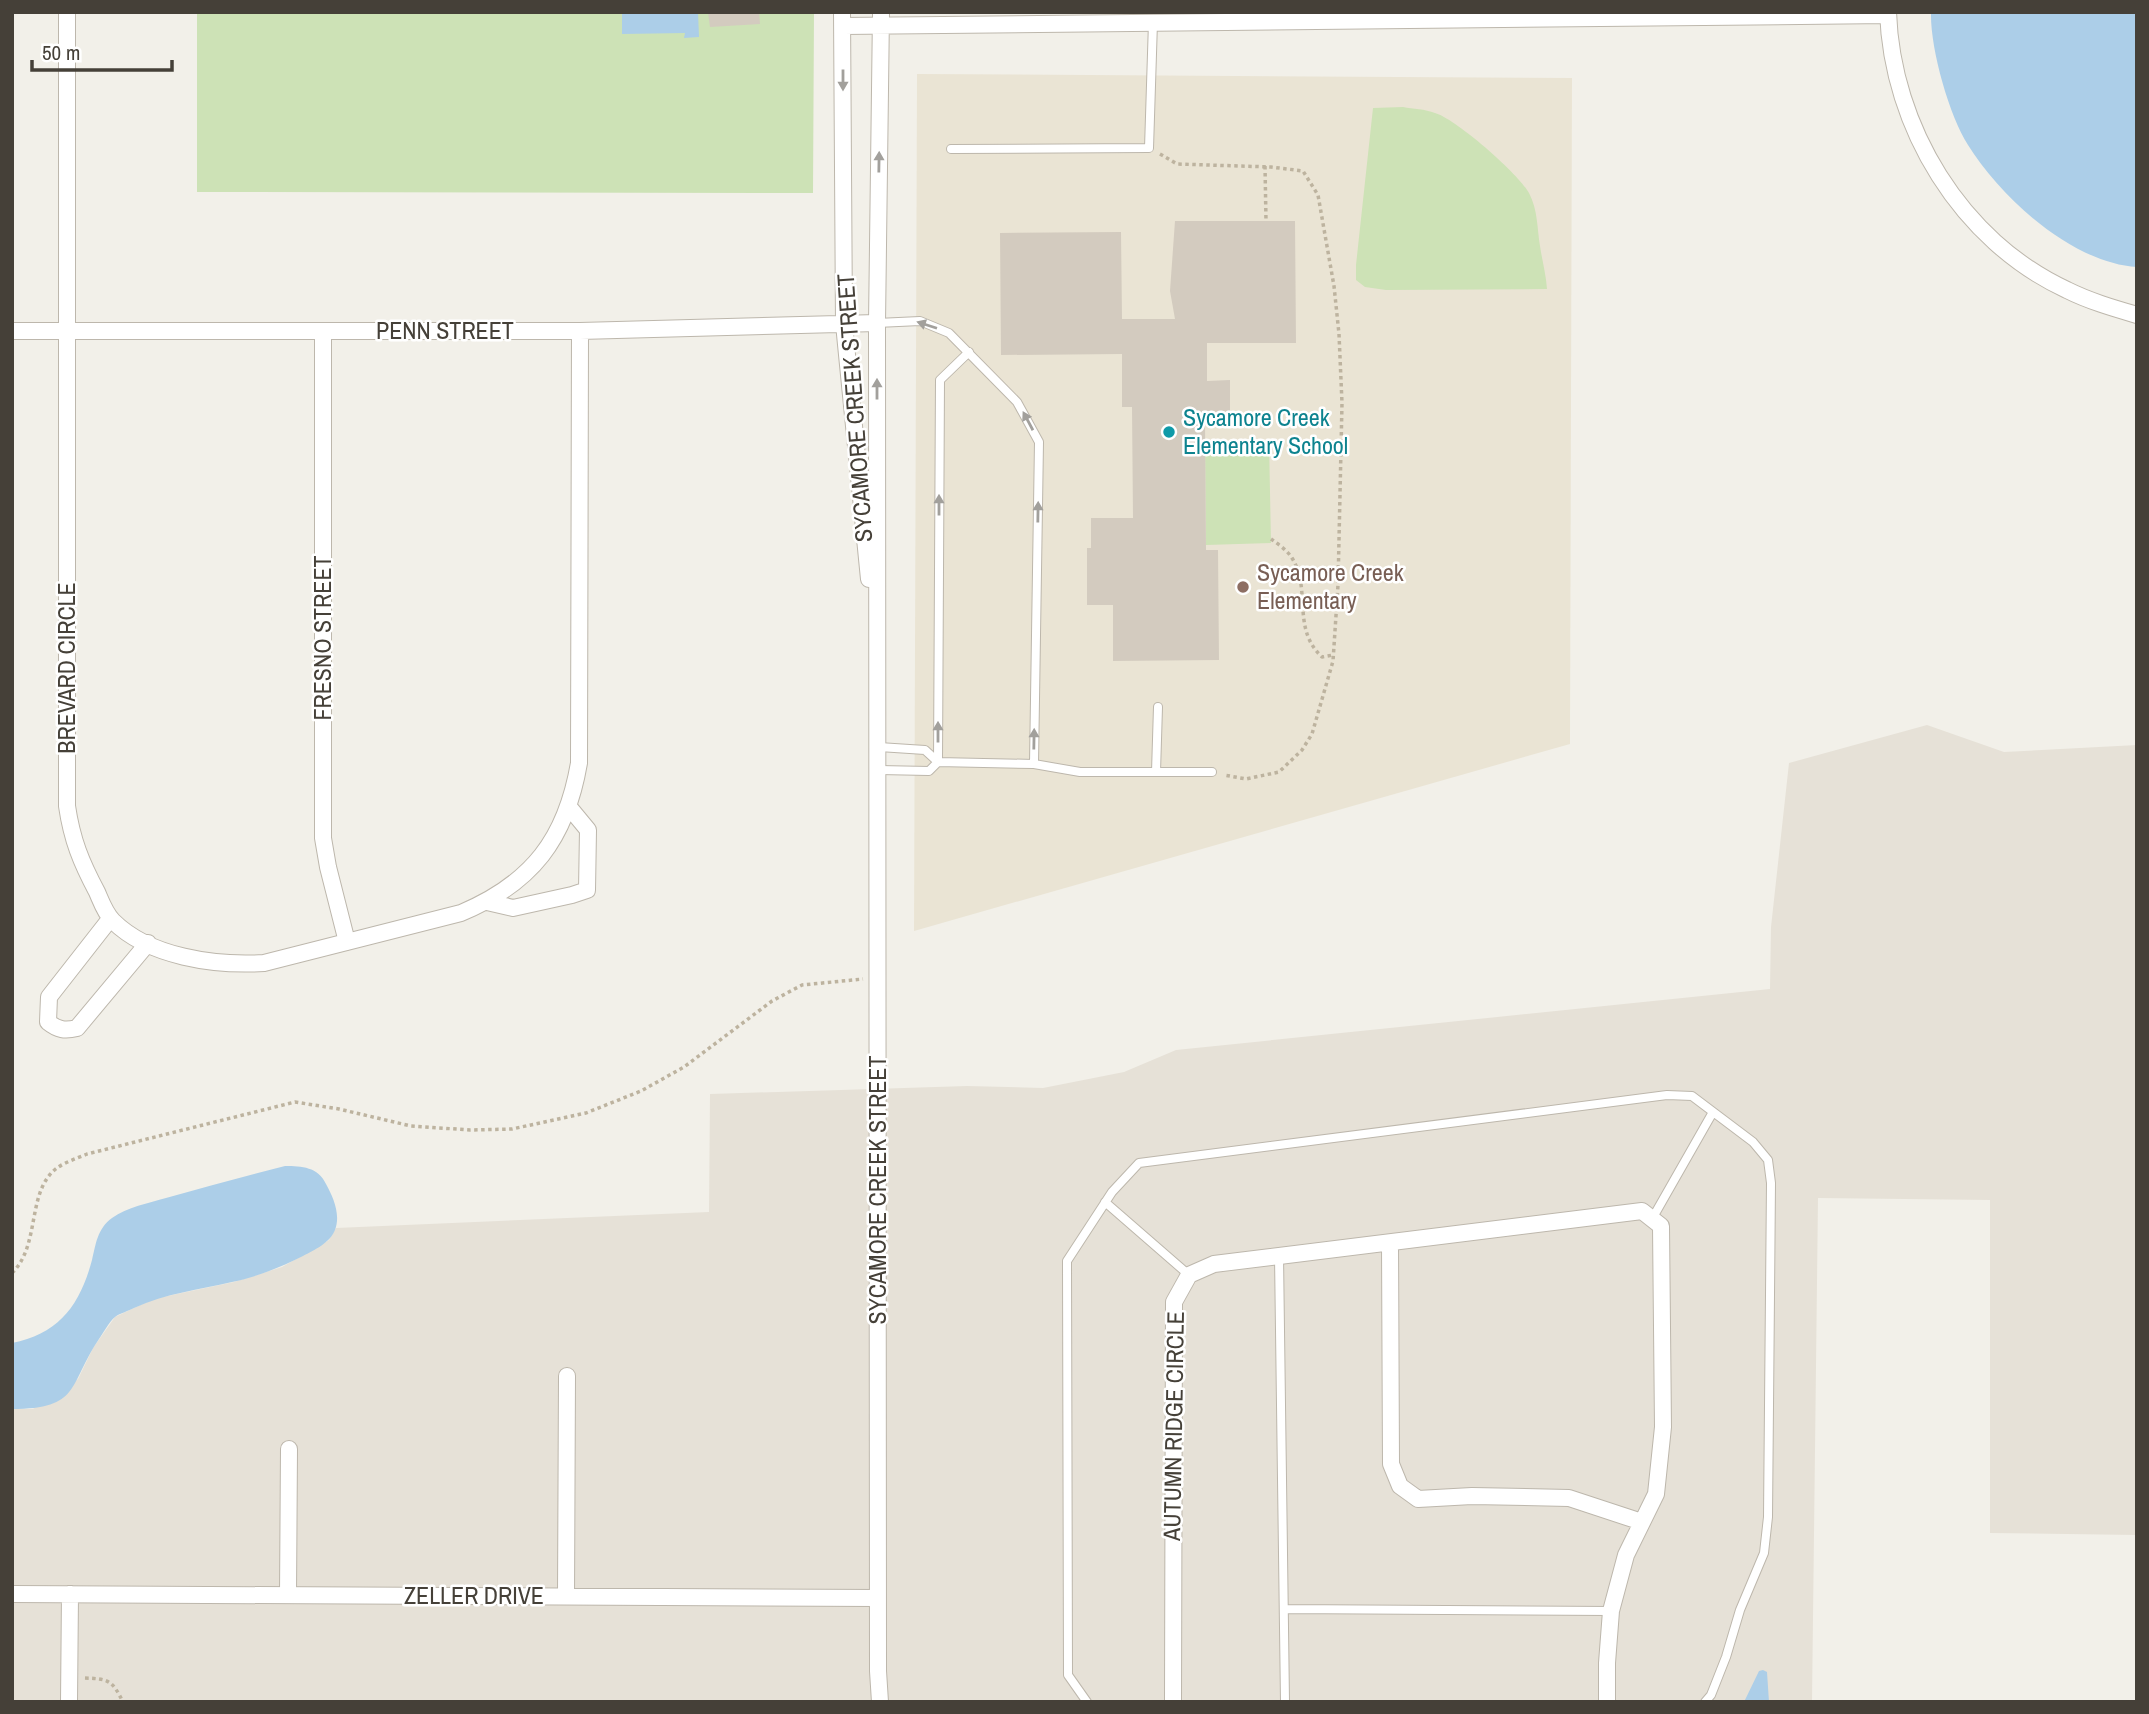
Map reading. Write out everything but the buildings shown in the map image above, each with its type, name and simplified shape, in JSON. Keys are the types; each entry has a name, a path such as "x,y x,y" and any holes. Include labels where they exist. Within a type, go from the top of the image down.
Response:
{"street":[{"name":"BREVARD CIRCLE","path":"67,12 67,806 71,834 80,861 110,919 130,935 208,962 234,965 264,963 461,913 510,887 532,869 550,847 569,807 579,763 580,331"},
{"path":"842,19 1888,14 1895,65 1912,124 1947,188 1971,218 1999,246 2064,289 2137,315"},
{"name":"SYCAMORE CREEK STREET","path":"842,19 844,324 879,678"},
{"name":"SYCAMORE CREEK STREET","path":"880,1702 877,323 881,19"},
{"name":"PENN STREET","path":"12,331 580,331 877,323"},
{"name":"FRESNO STREET","path":"323,331 323,838 347,942"},
{"name":"BREVARD CIRCLE","path":"486,902 513,908 587,890 588,830 569,807"},
{"path":"110,919 49,997 48,1022 55,1027 65,1031 77,1028 148,943"},
{"name":"AUTUMN RIDGE CIRCLE","path":"1173,1702 1174,1302 1189,1275 1214,1264 1642,1212 1651,1219"},
{"path":"1607,1702 1611,1611 1626,1555 1656,1494 1663,1427 1662,1243 1661,1226 1651,1219"},
{"path":"1390,1243 1391,1464 1400,1486 1418,1499 1472,1496 1569,1498 1642,1522"},
{"path":"566,1596 567,1376"},
{"path":"288,1595 289,1449"},
{"name":"ZELLER DRIVE","path":"12,1594 878,1598"},
{"path":"69,1702 70,1594"}],"lane":[{"path":"951,149 1149,148 1153,17"},
{"path":"877,323 920,321 949,333 1017,402 1039,443 1034,764"},
{"path":"879,770 929,771 938,762 940,380 969,352"},
{"path":"1156,772 1158,707"},
{"path":"879,747 925,750 938,762 1034,764 1080,772 1212,772"},
{"path":"1087,1702 1068,1675 1067,1261 1105,1202 1139,1163 1667,1096 1692,1096 1753,1142 1768,1160 1771,1183 1768,1517 1764,1553 1740,1610 1711,1695 1705,1702"},
{"path":"1651,1219 1713,1112"},
{"path":"1105,1202 1189,1275"},
{"path":"1279,1256 1285,1702"},
{"path":"1283,1609 1611,1611"}],"path":[{"path":"1149,148 1177,164 1265,166 1303,170 1318,195 1334,286 1342,403 1338,584 1333,655 1312,734 1279,772 1246,779 1212,772"},
{"path":"1265,166 1266,220"},
{"path":"1271,539 1291,555 1297,568 1306,636 1313,649 1322,657 1333,655"},
{"path":"12,1273 18,1268 28,1248 40,1191 56,1168 88,1154 295,1102 411,1126 470,1130 512,1129 586,1113 641,1091 684,1067 772,1001 802,985 878,979"},
{"path":"70,1675 102,1678 115,1685 123,1702"}],"shaded area":[{"name":"Sycamore Creek Elementary","path":"917,74 1572,78 1570,744 914,931"},
{"path":"1927,725 2004,752 2137,745 2137,1535 1990,1533 1990,1200 1818,1198 1812,1702 12,1702 12,1409 33,1409 78,1379 93,1348 115,1317 153,1299 234,1282 282,1267 329,1240 336,1228 709,1212 710,1094 967,1086 1043,1088 1124,1072 1176,1050 1770,989 1771,927 1789,763"}],"green space":[{"path":"197,12 814,12 813,193 197,192"},
{"path":"1403,107 1445,117 1471,136 1523,184 1536,212 1547,289 1386,290 1365,287 1356,280 1373,108"},
{"path":"1269,440 1271,543 1206,545 1205,441"}],"water":[{"path":"622,12 698,12 699,37 684,38 685,33 622,34"},
{"path":"1931,12 2137,12 2137,267 2112,263 2064,241 2019,206 1982,165 1961,132 1948,99 1937,62"},
{"path":"285,1166 303,1167 323,1178 337,1212 335,1230 326,1242 295,1260 260,1274 158,1299 119,1314 109,1324 70,1391 62,1399 50,1405 12,1409 12,1343 43,1333 55,1325 74,1304 87,1276 98,1237 107,1222 138,1206"},
{"path":"1759,1671 1767,1672 1769,1702 1744,1702"}],"place":[{"name":"Sycamore Creek Elementary School","path":"1169,432"},
{"name":"Sycamore Creek Elementary","path":"1243,587"}]}
